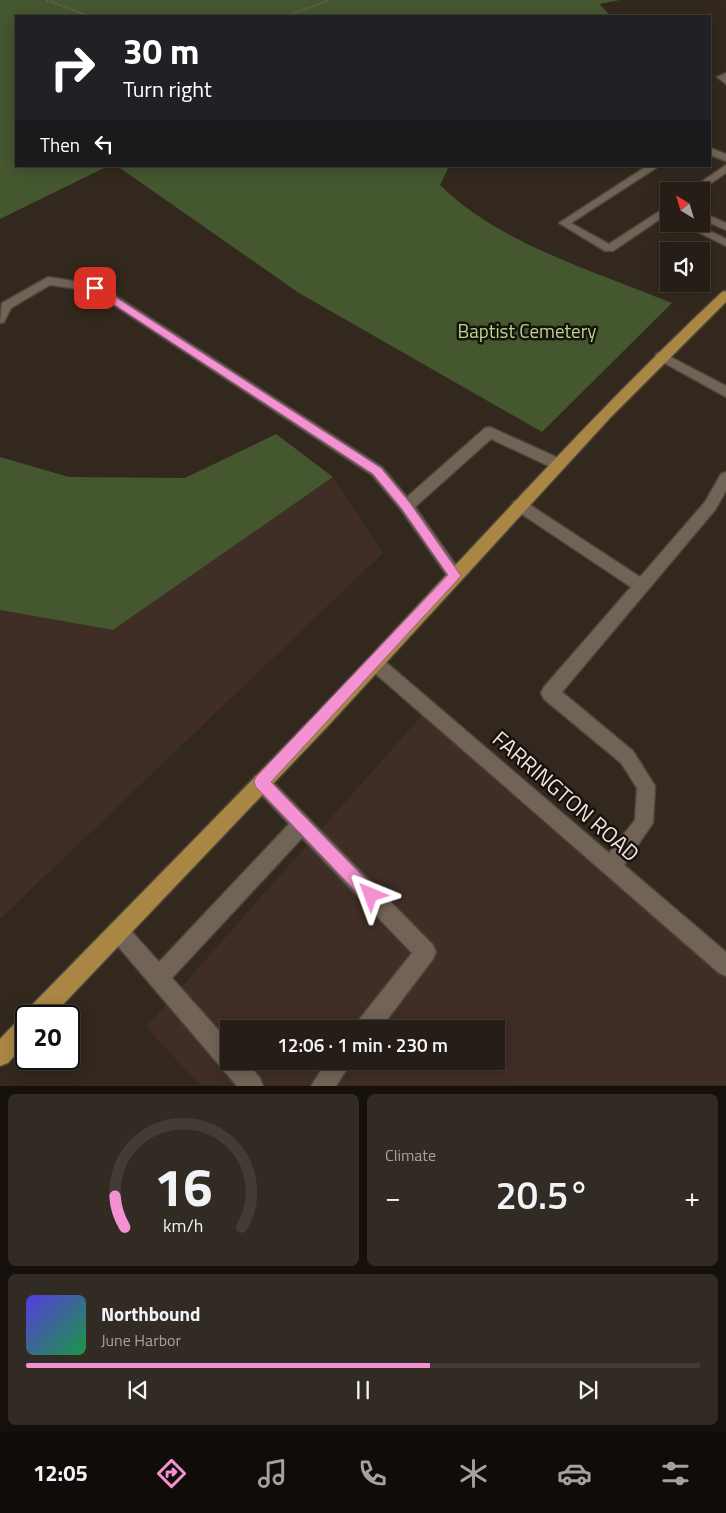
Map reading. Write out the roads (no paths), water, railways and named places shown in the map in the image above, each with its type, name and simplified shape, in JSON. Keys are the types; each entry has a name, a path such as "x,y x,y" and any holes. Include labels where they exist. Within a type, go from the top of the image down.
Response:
{"main road":[{"path":"47,1005 375,663 519,505 661,356 726,295"},
{"path":"0,1055 15,1039"}],"street":[{"path":"726,76 721,77 726,81"},
{"path":"711,151 726,158"},
{"path":"652,167 564,222 609,249 660,216"},
{"path":"706,182 726,168"},
{"path":"710,219 726,227"},
{"path":"703,232 726,244"},
{"path":"0,320 6,306 48,281 95,288 377,471 406,506 455,576"},
{"path":"661,356 726,392"},
{"path":"406,506 490,432 558,464"},
{"path":"611,866 644,823 646,786 627,757 550,693 710,506 726,478"},
{"path":"519,505 641,586"},
{"name":"FARRINGTON ROAD","path":"375,663 726,966"},
{"path":"261,782 426,952 373,1020"},
{"path":"158,978 302,824"},
{"path":"118,931 220,1049"},
{"path":"238,1070 252,1086"},
{"path":"322,1086 334,1070"}],"park label":[{"name":"Baptist Cemetery","path":"527,331"}]}
